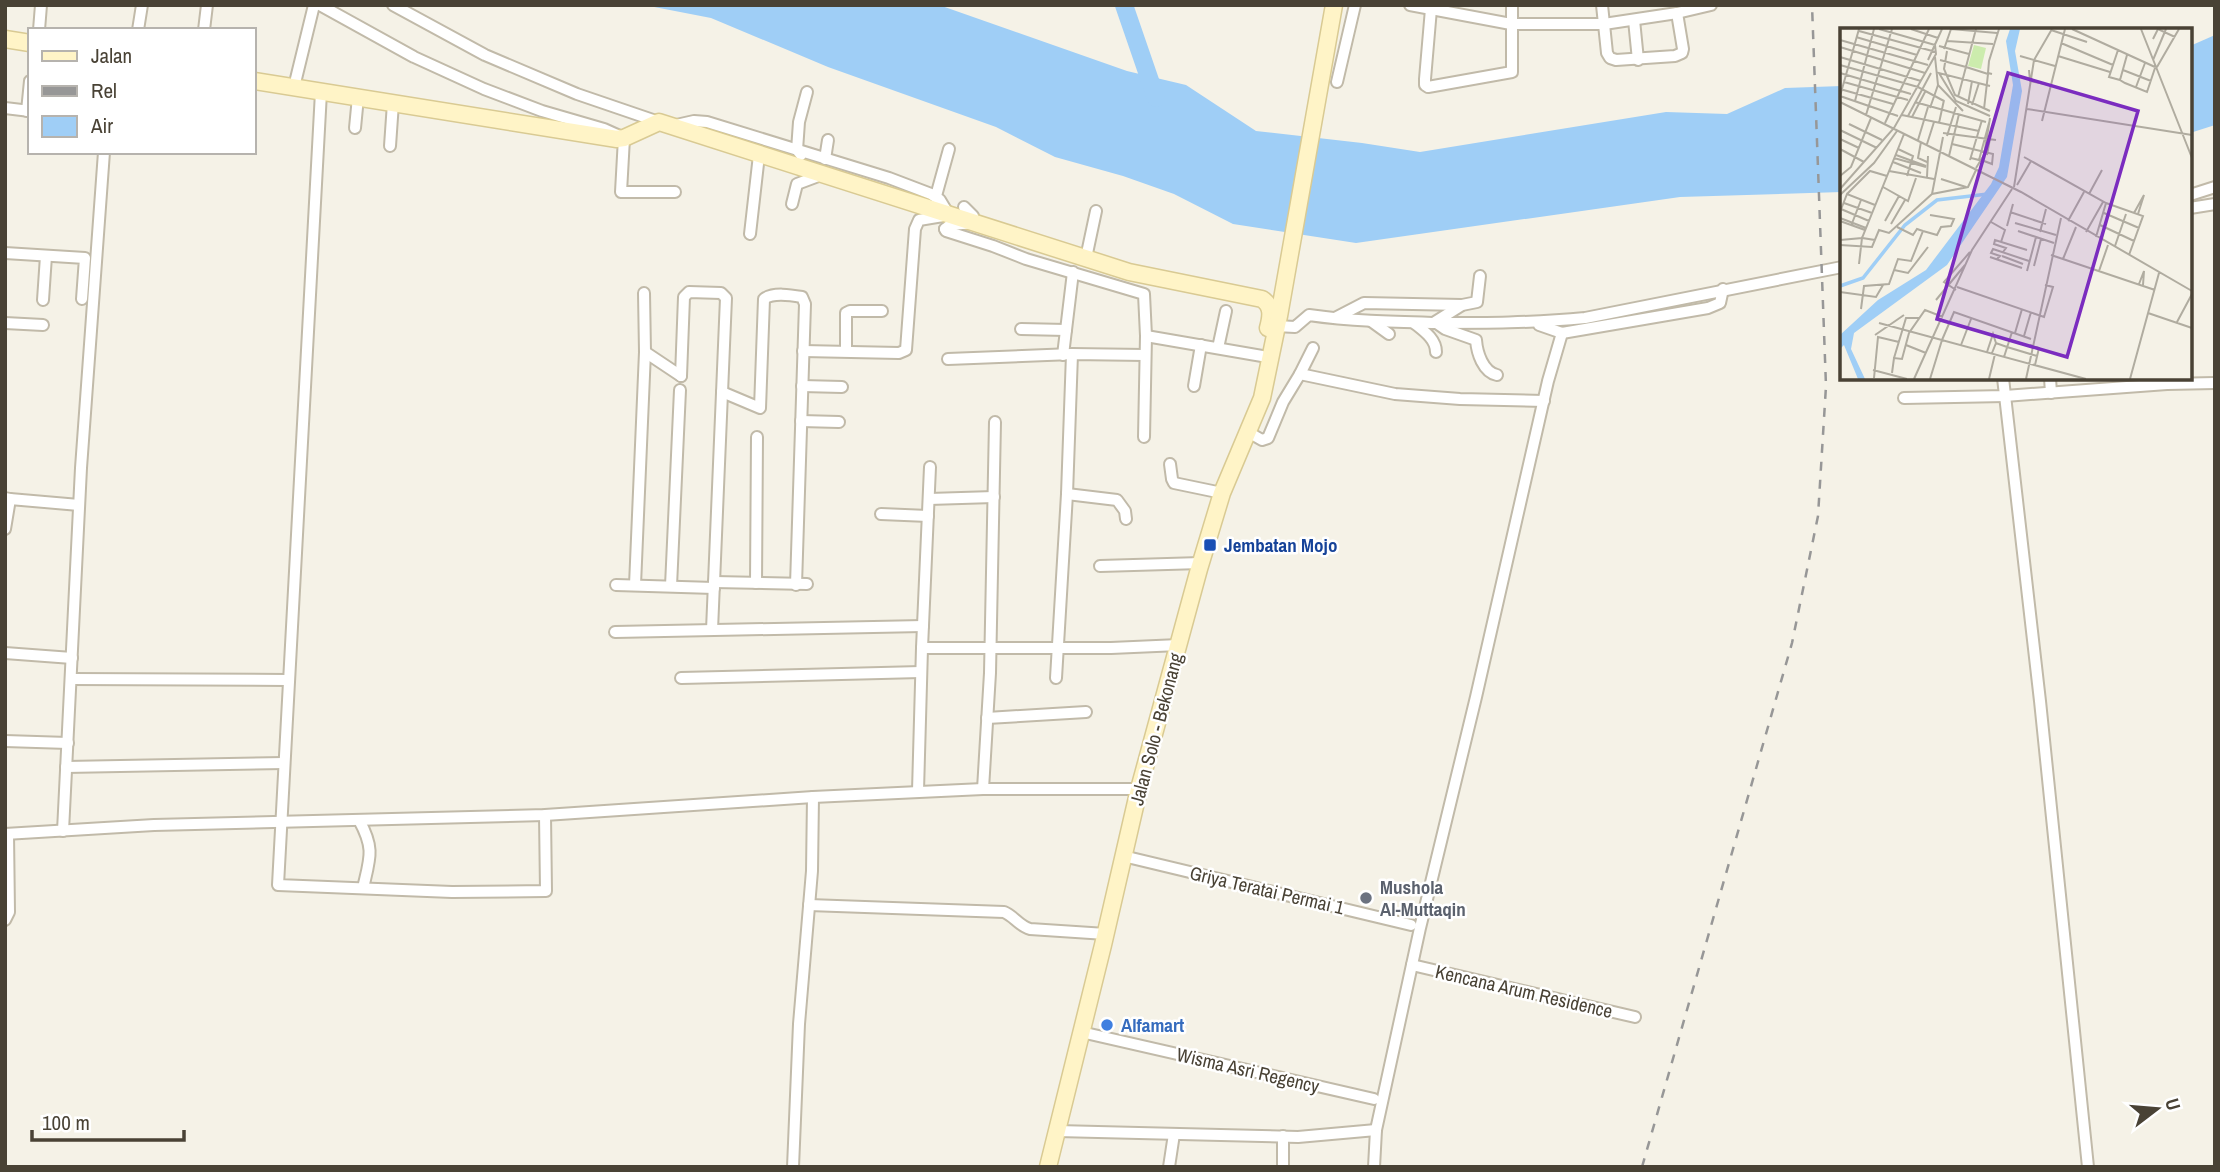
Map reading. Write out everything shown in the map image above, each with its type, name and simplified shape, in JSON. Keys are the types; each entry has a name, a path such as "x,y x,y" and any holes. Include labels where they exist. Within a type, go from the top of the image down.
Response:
{"main road":[{"name":"Jalan Solo - Bekonang","path":"1048,1167 1139,789 1201,563 1222,493 1262,398 1283,297 1334,5"},
{"path":"5,39 28,43"},
{"path":"256,81 597,136 646,130 821,168 949,215 1129,272 1262,299 1269,306 1271,318 1246,421 1245,440"}],"street":[{"path":"39,28 41,5"},
{"path":"138,28 142,5"},
{"path":"204,28 207,5"},
{"path":"294,87 314,5"},
{"path":"320,5 414,57 484,89 542,111 604,129 646,130 694,121 707,122 797,150 821,168 889,177 936,196 949,215 919,220 915,229 905,350 899,353 803,351"},
{"path":"393,5 485,55 577,94 646,130"},
{"path":"1337,82 1355,5"},
{"path":"1410,5 1511,24 1604,24 1711,5"},
{"path":"1431,9 1426,87 1511,74 1514,67 1512,5"},
{"path":"1602,5 1607,53 1610,58 1616,60 1638,60 1682,53 1677,13"},
{"path":"1634,20 1638,60"},
{"path":"321,92 278,885 452,892 546,891 545,815"},
{"path":"797,150 799,122 807,92"},
{"path":"355,128 358,97"},
{"path":"390,146 393,103"},
{"path":"5,108 28,111"},
{"path":"646,130 621,192 675,192"},
{"path":"792,204 797,184 821,168 828,139"},
{"path":"936,196 949,149"},
{"path":"63,831 79,505 104,154"},
{"path":"750,234 759,156"},
{"path":"2192,195 2215,190 2212,206 2192,208"},
{"path":"964,207 973,216 975,223 950,225 946,231 1026,259 1144,294 1144,437"},
{"path":"1087,258 1096,211"},
{"path":"5,253 85,258 82,299"},
{"path":"43,300 46,256"},
{"path":"1276,326 1295,327 1309,315 1332,319 1414,323 1530,323 1585,318 1840,267"},
{"path":"1056,678 1067,494 1066,330 1073,272"},
{"path":"1332,319 1363,303 1477,302 1480,276"},
{"path":"1530,323 1562,333 1709,308 1720,303 1723,289"},
{"path":"645,352 681,376 684,297 689,292 721,293 726,298 712,630"},
{"path":"635,585 645,352 644,293"},
{"path":"616,584 801,584 801,421 805,304 802,297 766,297 760,408 722,392"},
{"path":"1435,323 1462,304"},
{"path":"846,351 846,313 882,311"},
{"path":"1218,348 1226,311"},
{"path":"1371,321 1389,334"},
{"path":"5,323 43,325"},
{"path":"1414,323 1433,340 1436,352"},
{"path":"1435,323 1476,340 1477,352 1488,372 1497,375"},
{"path":"1021,329 1066,330"},
{"path":"1374,1167 1376,1130 1412,965 1562,333"},
{"path":"1146,336 1262,356"},
{"path":"1194,386 1201,345"},
{"path":"1245,440 1268,438 1283,402 1312,348"},
{"path":"948,359 1068,354 1145,355"},
{"path":"1300,374 1404,395 1544,401"},
{"path":"2003,380 2040,701 2088,1167"},
{"path":"2050,380 2051,393"},
{"path":"1904,398 2051,393 2100,384 2167,381 2215,383"},
{"path":"802,386 842,387"},
{"path":"671,586 680,390"},
{"path":"801,421 839,422"},
{"path":"984,789 995,422"},
{"path":"756,583 758,437"},
{"path":"1170,464 1174,483 1222,493"},
{"path":"918,792 930,467"},
{"path":"1067,494 1117,500 1125,511 1126,519"},
{"path":"929,499 994,497"},
{"path":"5,529 8,499 79,505"},
{"path":"881,514 928,516"},
{"path":"1100,566 1201,563"},
{"path":"615,632 923,626"},
{"path":"922,648 990,650 1179,645"},
{"path":"5,653 72,659"},
{"path":"681,678 921,673"},
{"path":"71,679 288,680"},
{"path":"987,718 1086,712"},
{"path":"5,741 68,743"},
{"path":"66,766 284,763"},
{"path":"5,920 9,912 7,834 154,825 545,815 813,797 984,789 1139,789"},
{"path":"793,1167 813,797"},
{"path":"359,821 368,836 371,850 370,868 363,888"},
{"name":"Griya Teratai Permai 1","path":"1123,856 1411,925"},
{"path":"809,905 1004,912 1030,929 1106,934"},
{"name":"Kencana Arum Residence","path":"1412,965 1635,1017"},
{"name":"Wisma Asri Regency","path":"1081,1032 1374,1099"},
{"path":"1057,1131 1283,1136 1376,1130"},
{"path":"1169,1167 1174,1134"},
{"path":"1283,1136 1283,1167"}],"water":[{"path":"644,5 939,5 1127,71 1186,85 1256,131 1420,152 1666,112 1727,114 1785,88 1840,86 1840,192 1680,197 1356,243 1233,224 1174,194 1055,157 996,127 828,67 711,18"},
{"path":"2215,35 2215,125 2192,132 2192,45"}],"waterway":[{"path":"1124,5 1156,98"}],"railway":[{"path":"1642,1167 1792,643 1818,516 1826,386 1812,5"}],"place":[{"name":"Jembatan Mojo","path":"1210,545"},
{"name":"Mushola Al-Muttaqin","path":"1366,898"},
{"name":"Alfamart","path":"1107,1025"}]}
